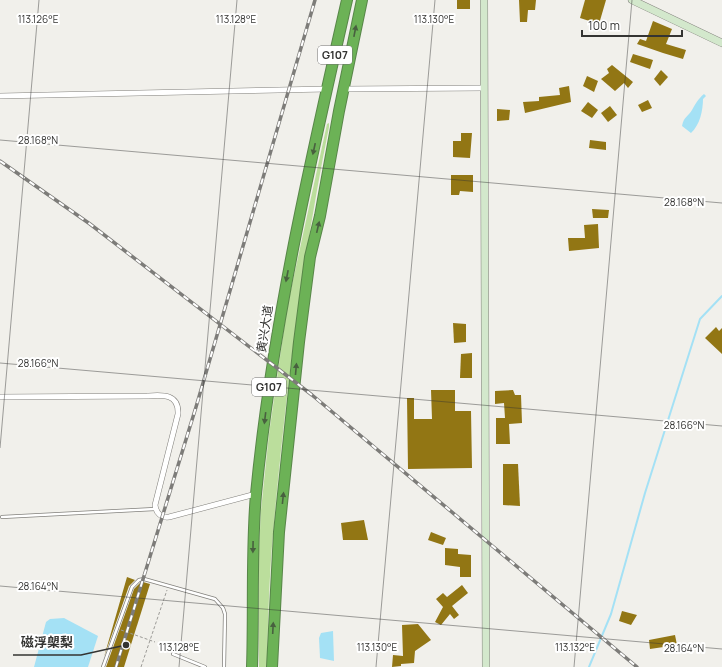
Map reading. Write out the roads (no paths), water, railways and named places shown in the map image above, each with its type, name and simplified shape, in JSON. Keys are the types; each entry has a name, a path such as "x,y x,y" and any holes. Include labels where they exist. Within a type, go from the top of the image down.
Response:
{"highway":[{"name":"黄兴大道","path":"252,667 253,542 256,494 279,319 298,223 348,0"},
{"name":"G107","path":"272,667 279,532 299,342 310,257 320,216 362,0"}],"street":[{"path":"484,0 483,88 486,667"},
{"path":"632,0 722,43"},
{"path":"344,89 483,88"},
{"path":"0,96 327,89"},
{"path":"0,397 161,395 170,397 177,404 178,414 156,509 159,515 166,517 256,494"}],"lane":[{"path":"2,517 156,509"},
{"path":"104,667 132,587 139,580 144,580 215,599 220,603 225,614 224,667"},
{"path":"173,654 206,667"}],"water":[{"path":"704,94 706,96 703,99 697,126 691,133 682,126 683,123 697,101"},
{"path":"64,618 98,636 88,667 34,667 46,622 50,619"},
{"path":"333,631 334,661 320,658 319,638 321,633"}],"waterway":[{"path":"589,667 611,614 645,493 700,319 722,296"}],"railway":[{"path":"116,667 196,407 315,0"},
{"path":"0,161 90,224 312,395 637,667"}],"place":[{"name":"磁浮㮾梨","path":"126,645"}]}
